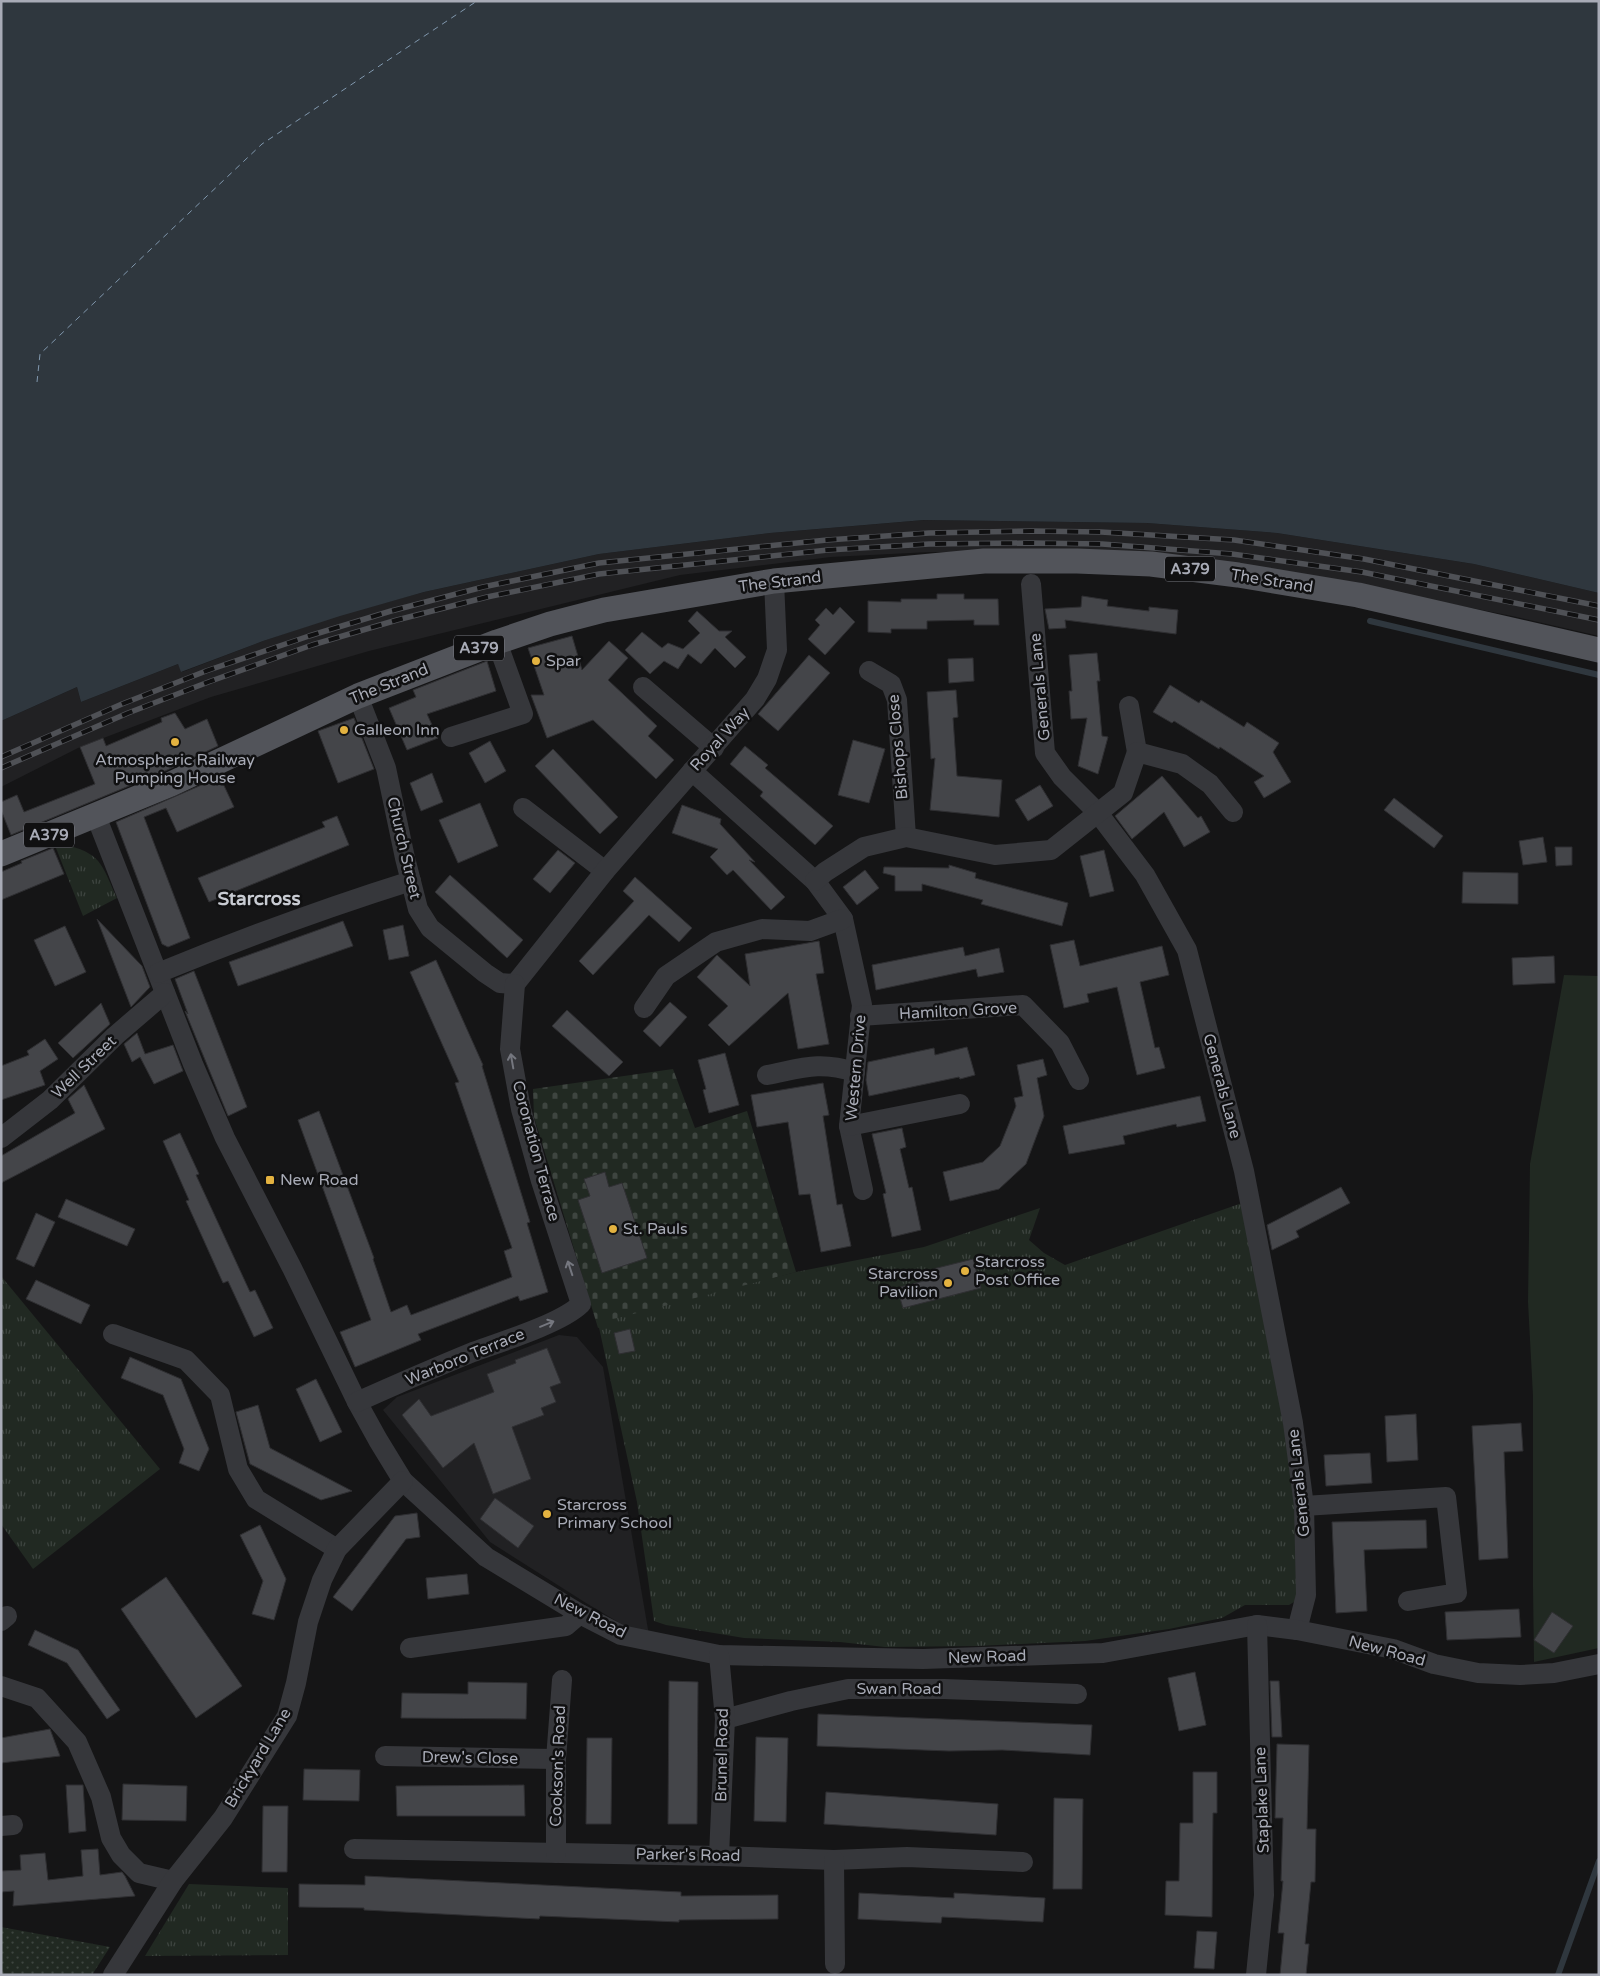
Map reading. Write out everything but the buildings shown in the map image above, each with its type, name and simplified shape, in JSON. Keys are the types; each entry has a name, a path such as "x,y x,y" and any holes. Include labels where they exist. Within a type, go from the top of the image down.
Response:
{"main road":[{"name":"The Strand","path":"1,854 96,816 202,770 358,696 497,642 550,624 604,610 774,581 984,561 1077,561 1151,564 1238,575 1358,596 1599,650"}],"street":[{"name":"Royal Way","path":"515,984 605,870 650,821 755,699 766,679 777,650 774,581"},
{"name":"Generals Lane","path":"1031,584 1045,753 1062,777 1098,814 1145,875 1187,950 1244,1171 1293,1423 1304,1506 1306,1595 1297,1630"},
{"path":"451,737 523,714 497,642"},
{"name":"Bishops Close","path":"869,671 891,684 897,700 906,837"},
{"path":"643,688 714,748"},
{"name":"Church Street","path":"358,696 386,768 418,909 430,928 484,973 500,983 515,984"},
{"path":"815,881 864,847 906,837 995,855 1051,850 1123,793 1137,752 1129,706"},
{"path":"1137,752 1182,764 1210,784 1233,812"},
{"name":"Western Drive","path":"692,771 815,881 844,919 862,1005 849,1126 863,1190"},
{"path":"523,808 605,870"},
{"name":"New Road","path":"96,816 224,1138 292,1268 356,1402 403,1481 486,1557 580,1614 622,1635 719,1655 923,1659 1103,1653 1256,1625 1297,1630 1393,1649 1434,1664 1478,1673 1520,1675 1554,1673 1599,1664"},
{"path":"158,973 214,950 344,902 411,881"},
{"path":"644,1008 666,976 716,942 762,929 810,931 844,919"},
{"name":"Coronation Terrace","path":"515,984 510,1049 521,1109 541,1181 581,1304 574,1312"},
{"name":"Well Street","path":"1,1138 57,1094 115,1036 165,993"},
{"name":"Hamilton Grove","path":"860,1016 1023,1005 1060,1043 1079,1080"},
{"path":"767,1076 813,1066 834,1066 855,1072"},
{"path":"849,1126 960,1104"},
{"name":"Warboro Terrace","path":"356,1402 440,1365 574,1312"},
{"path":"113,1334 186,1360 220,1395 238,1469 256,1499 337,1549"},
{"name":"Brickyard Lane","path":"113,1975 173,1881 223,1818 287,1716 296,1683 308,1622 322,1580 337,1549 403,1481"},
{"path":"1304,1506 1446,1498 1457,1593 1408,1601"},
{"path":"410,1648 566,1626 580,1614"},
{"name":"Staplake Lane","path":"1256,1625 1264,1895 1256,1975"},
{"name":"Brunel Road","path":"719,1655 725,1719 719,1856"},
{"name":"Cookson's Road","path":"556,1853 556,1759 562,1680"},
{"path":"1,1686 37,1698 77,1742 101,1797 111,1838 121,1856 139,1873 173,1881"},
{"name":"Swan Road","path":"725,1719 791,1700 848,1689 944,1689 1077,1694"},
{"name":"Drew's Close","path":"385,1756 556,1759"},
{"name":"Parker's Road","path":"354,1849 834,1860 907,1857 1023,1862"},
{"path":"834,1860 835,1964"}],"shaded area":[{"path":"1,1 1599,1 1599,593 1474,564 1277,533 1147,523 924,520 770,533 599,554 424,592 263,641 181,672 178,664 81,702 77,687 1,721"},
{"path":"925,520 1147,523 1277,533 1474,564 1599,593 1599,636 1512,616 1274,569 1100,553 930,552 831,557 680,575 369,651 211,697 80,747 1,787 1,721 77,687 81,702 178,664 182,672 263,641 340,615 424,592 599,554 770,533"},
{"name":"Starcross Primary School","path":"559,1335 577,1337 603,1367 650,1641 490,1542 383,1410 397,1397"}],"green space":[{"path":"69,846 89,853 95,858 105,871 117,898 83,916 56,848"},
{"path":"1564,975 1599,976 1599,1648 1534,1662 1533,1396 1528,1302 1530,1164"},
{"name":"St. Pauls","path":"673,1069 695,1128 747,1111 796,1272 598,1328 534,1117 533,1089"},
{"path":"1242,1203 1269,1307 1296,1507 1299,1599 1289,1605 1245,1605 1222,1618 1169,1629 1085,1641 977,1646 885,1647 840,1642 744,1638 666,1625 654,1621 637,1502 598,1323 796,1272 924,1247 1040,1208 1029,1240 1044,1253 1065,1265"},
{"path":"1,1276 160,1469 33,1569 1,1524"},
{"path":"189,1884 288,1888 288,1955 145,1956"},
{"path":"1,1927 110,1947 92,1975 1,1975"}],"waterway":[{"path":"1370,621 1599,675"},
{"path":"1558,1975 1599,1861"}],"ferry route":[{"path":"37,382 40,354 262,144 477,1"}],"railway":[{"path":"1,757 122,704 206,671 309,636 391,611 483,587 599,563 827,540 929,533 1031,531 1101,532 1234,540 1364,559 1599,606"},
{"path":"1,768 128,713 211,681 312,645 397,620 487,597 599,574 828,550 929,544 1030,543 1102,544 1232,554 1362,572 1599,620"}],"place":[{"name":"Spar","path":"536,661"},
{"name":"Galleon Inn","path":"344,730"},
{"name":"Atmospheric Railway Pumping House","path":"175,742"},
{"name":"New Road","path":"270,1180"},
{"name":"St. Pauls","path":"613,1229"},
{"name":"Starcross Post Office","path":"965,1271"},
{"name":"Starcross Pavilion","path":"948,1283"},
{"name":"Starcross Primary School","path":"547,1514"}],"district":[{"name":"Starcross","path":"259,899"}]}
